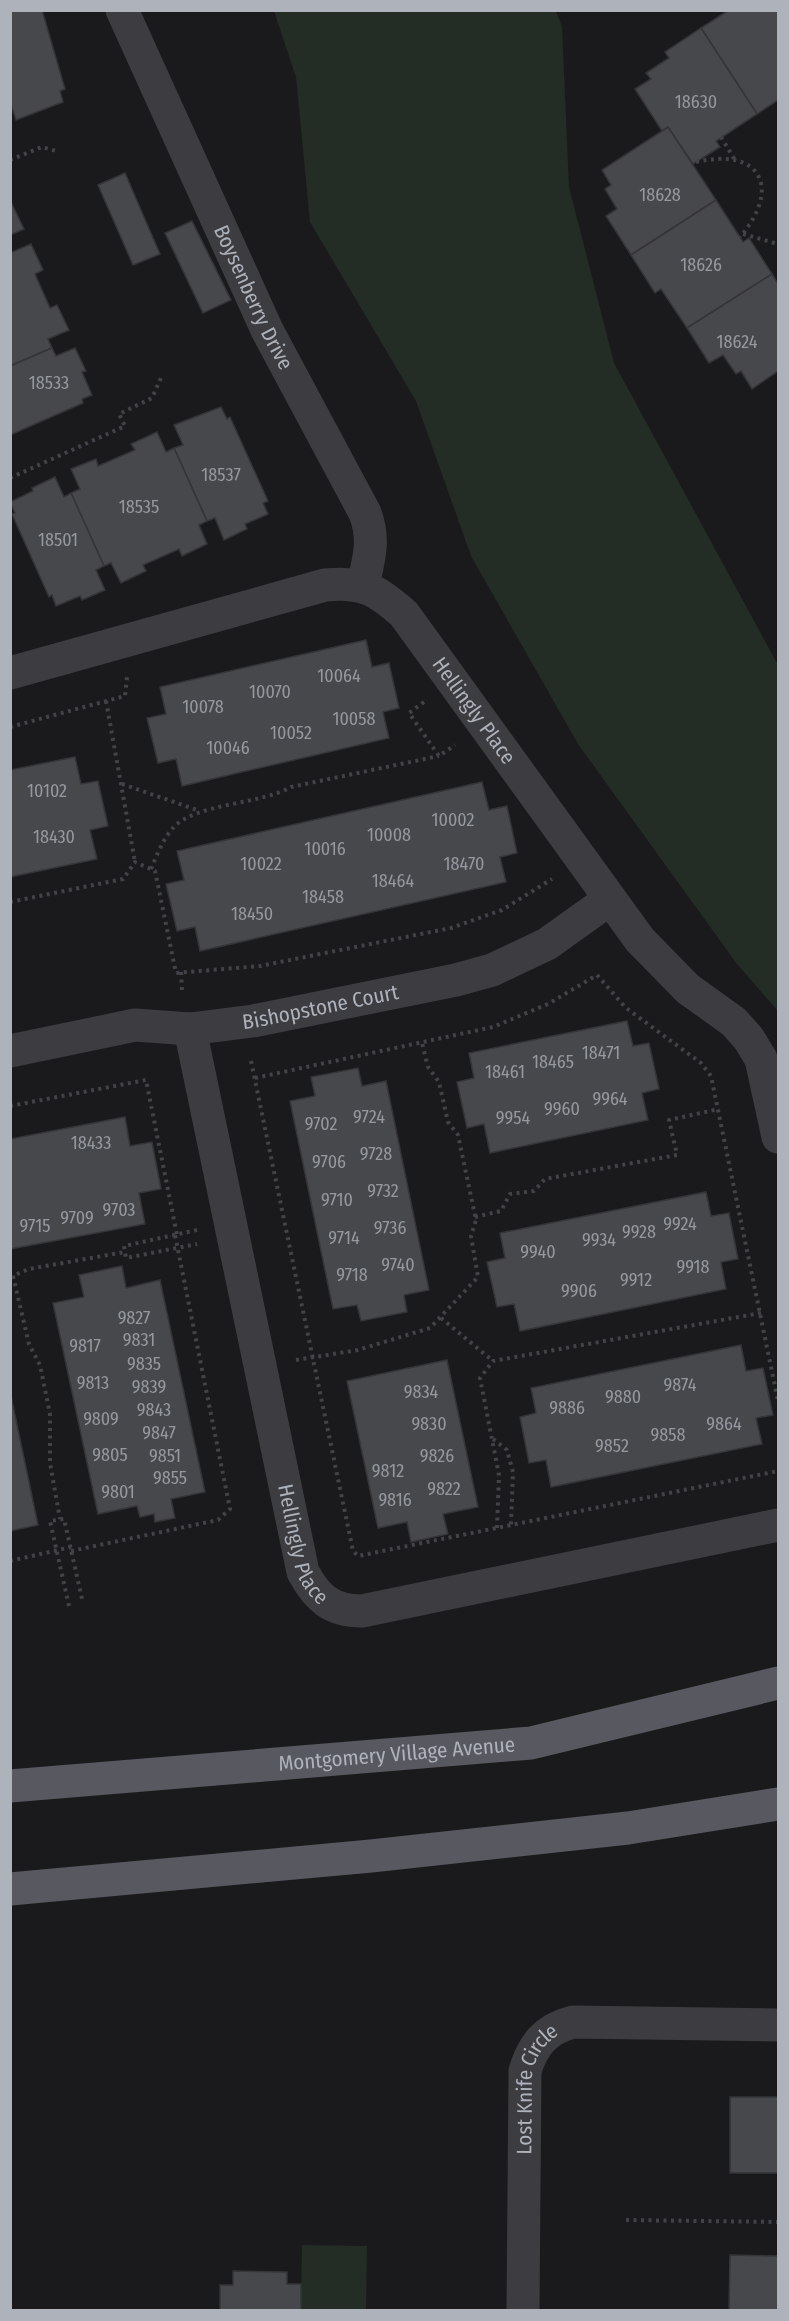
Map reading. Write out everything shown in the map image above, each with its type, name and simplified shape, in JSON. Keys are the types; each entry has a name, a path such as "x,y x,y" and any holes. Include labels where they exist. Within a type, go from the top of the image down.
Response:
{"main road":[{"name":"Montgomery Village Avenue","path":"10,1786 531,1743 778,1683"},
{"path":"10,1889 360,1857 617,1830 778,1804"}],"street":[{"name":"Boysenberry Drive","path":"122,10 267,330 365,513 371,528 372,543 363,585"},
{"name":"Hellingly Place","path":"11,672 325,585 345,583 363,585 386,598 404,614 610,899 663,966 688,989 734,1022 748,1039 761,1059 778,1137"},
{"name":"Bishopstone Court","path":"10,1051 135,1025 190,1029 322,1008 492,970 547,944 610,899"},
{"name":"Hellingly Place","path":"190,1029 303,1572 312,1590 326,1604 344,1611 362,1611 778,1526"},
{"name":"Lost Knife Circle","path":"523,2310 525,2071 531,2052 542,2037 556,2026 573,2022 778,2025"}],"path":[{"path":"721,137 735,160"},
{"path":"10,160 42,147 56,151"},
{"path":"696,162 711,158 735,160 757,172 763,183 761,201 742,236 778,244"},
{"path":"10,478 125,426 119,414 152,398 161,378"},
{"path":"10,727 125,696 127,677 131,671"},
{"path":"429,699 409,712 439,756"},
{"path":"10,902 123,879 135,862 106,701"},
{"path":"151,869 171,829 186,817 276,795 291,787 439,756 465,738"},
{"path":"121,784 201,812"},
{"path":"135,862 155,871 176,973 261,966 451,928 502,910 555,876"},
{"path":"255,1078 509,1022 572,992 597,975 626,1008 707,1070 719,1109 778,1401"},
{"path":"313,1357 372,1346 430,1328 478,1277 471,1236 475,1216 458,1135 448,1122 439,1082 428,1067 422,1043"},
{"path":"251,1061 353,1551 358,1556 778,1471"},
{"path":"10,1106 146,1080 177,1248 230,1509 219,1520 10,1561"},
{"path":"475,1216 501,1211 510,1194 534,1191 545,1179 677,1155 669,1120 719,1109"},
{"path":"232,1230 177,1248 126,1258 124,1246 176,1235 232,1230"},
{"path":"60,1520 50,1463 50,1414 40,1365 29,1344 12,1277 29,1269 125,1252"},
{"path":"497,1528 499,1475 480,1378 493,1361 761,1313"},
{"path":"441,1318 493,1361"},
{"path":"492,1439 507,1449 513,1472 511,1525"},
{"path":"69,1606 50,1521 64,1519 83,1603"},
{"path":"626,2220 778,2222"}],"shaded area":[{"path":"274,11 556,11 562,27 569,187 614,363 778,665 778,1011 737,964 578,744 471,556 416,401 310,222 296,77"},
{"path":"302,2245 367,2246 366,2310 301,2310"}],"building":[{"path":"10,10 42,10 65,89 60,91 63,102 16,120 10,102"},
{"path":"729,10 778,10 778,100 757,114 701,28"},
{"path":"701,28 757,114 716,141 720,147 693,164 668,127 662,131 635,89 651,79 646,73 669,58 665,52"},
{"path":"668,127 716,200 631,255 606,216 617,209 605,189 611,185 602,170"},
{"path":"125,173 160,254 133,265 98,185"},
{"path":"716,200 743,242 749,238 772,274 687,328 661,289 655,293 631,255"},
{"path":"12,204 24,229 10,235 10,205"},
{"path":"192,221 231,300 203,313 165,233"},
{"path":"31,244 43,270 35,274 50,308 57,305 69,330 48,339 52,348 10,366 10,253"},
{"path":"772,274 778,284 778,371 752,389 741,371 736,374 723,355 709,363 687,328"},
{"path":"52,348 56,356 75,348 86,371 82,372 92,395 82,399 83,403 10,435 10,366"},
{"path":"221,407 227,419 230,417 268,501 263,503 268,514 245,524 247,529 224,540 215,518 207,521 174,448 183,445 174,425"},
{"path":"157,432 166,452 174,448 207,521 199,525 207,544 182,556 179,549 143,565 146,571 121,583 111,563 104,566 71,493 80,489 71,469 96,459 98,466 135,450 131,444"},
{"path":"55,477 64,497 71,493 104,566 96,570 105,590 82,600 80,596 56,606 52,595 49,597 12,514 15,513 10,502"},
{"path":"366,640 372,667 389,663 399,708 383,712 389,738 182,786 176,759 158,763 147,718 166,714 160,687"},
{"path":"75,757 81,784 98,781 108,826 90,830 97,859 10,877 10,770"},
{"path":"482,782 489,810 507,806 517,853 500,857 506,882 200,951 195,927 177,931 166,884 184,880 177,851"},
{"path":"627,1021 633,1046 649,1043 659,1089 642,1093 648,1120 490,1153 484,1124 467,1128 457,1082 474,1078 469,1053"},
{"path":"358,1068 362,1086 386,1081 429,1290 404,1295 407,1312 361,1321 357,1305 333,1309 290,1101 315,1096 311,1077"},
{"path":"125,1117 130,1146 152,1142 161,1189 139,1193 145,1224 10,1249 10,1139"},
{"path":"706,1192 711,1216 729,1213 738,1259 721,1262 726,1289 520,1331 514,1304 497,1307 487,1262 505,1258 500,1233"},
{"path":"122,1266 126,1288 160,1280 205,1492 171,1499 175,1518 155,1522 154,1514 140,1517 137,1506 98,1514 53,1303 84,1297 79,1275"},
{"path":"741,1345 746,1371 763,1368 773,1415 756,1418 762,1444 551,1487 546,1460 529,1463 520,1417 536,1413 531,1388"},
{"path":"447,1360 478,1507 443,1514 448,1534 411,1542 407,1522 378,1528 347,1381"},
{"path":"10,1391 38,1525 10,1531"},
{"path":"730,2097 778,2097 778,2173 730,2173"},
{"path":"730,2255 778,2256 778,2310 729,2310"},
{"path":"233,2271 287,2272 287,2284 301,2284 301,2310 220,2310 220,2285 233,2285"}]}
